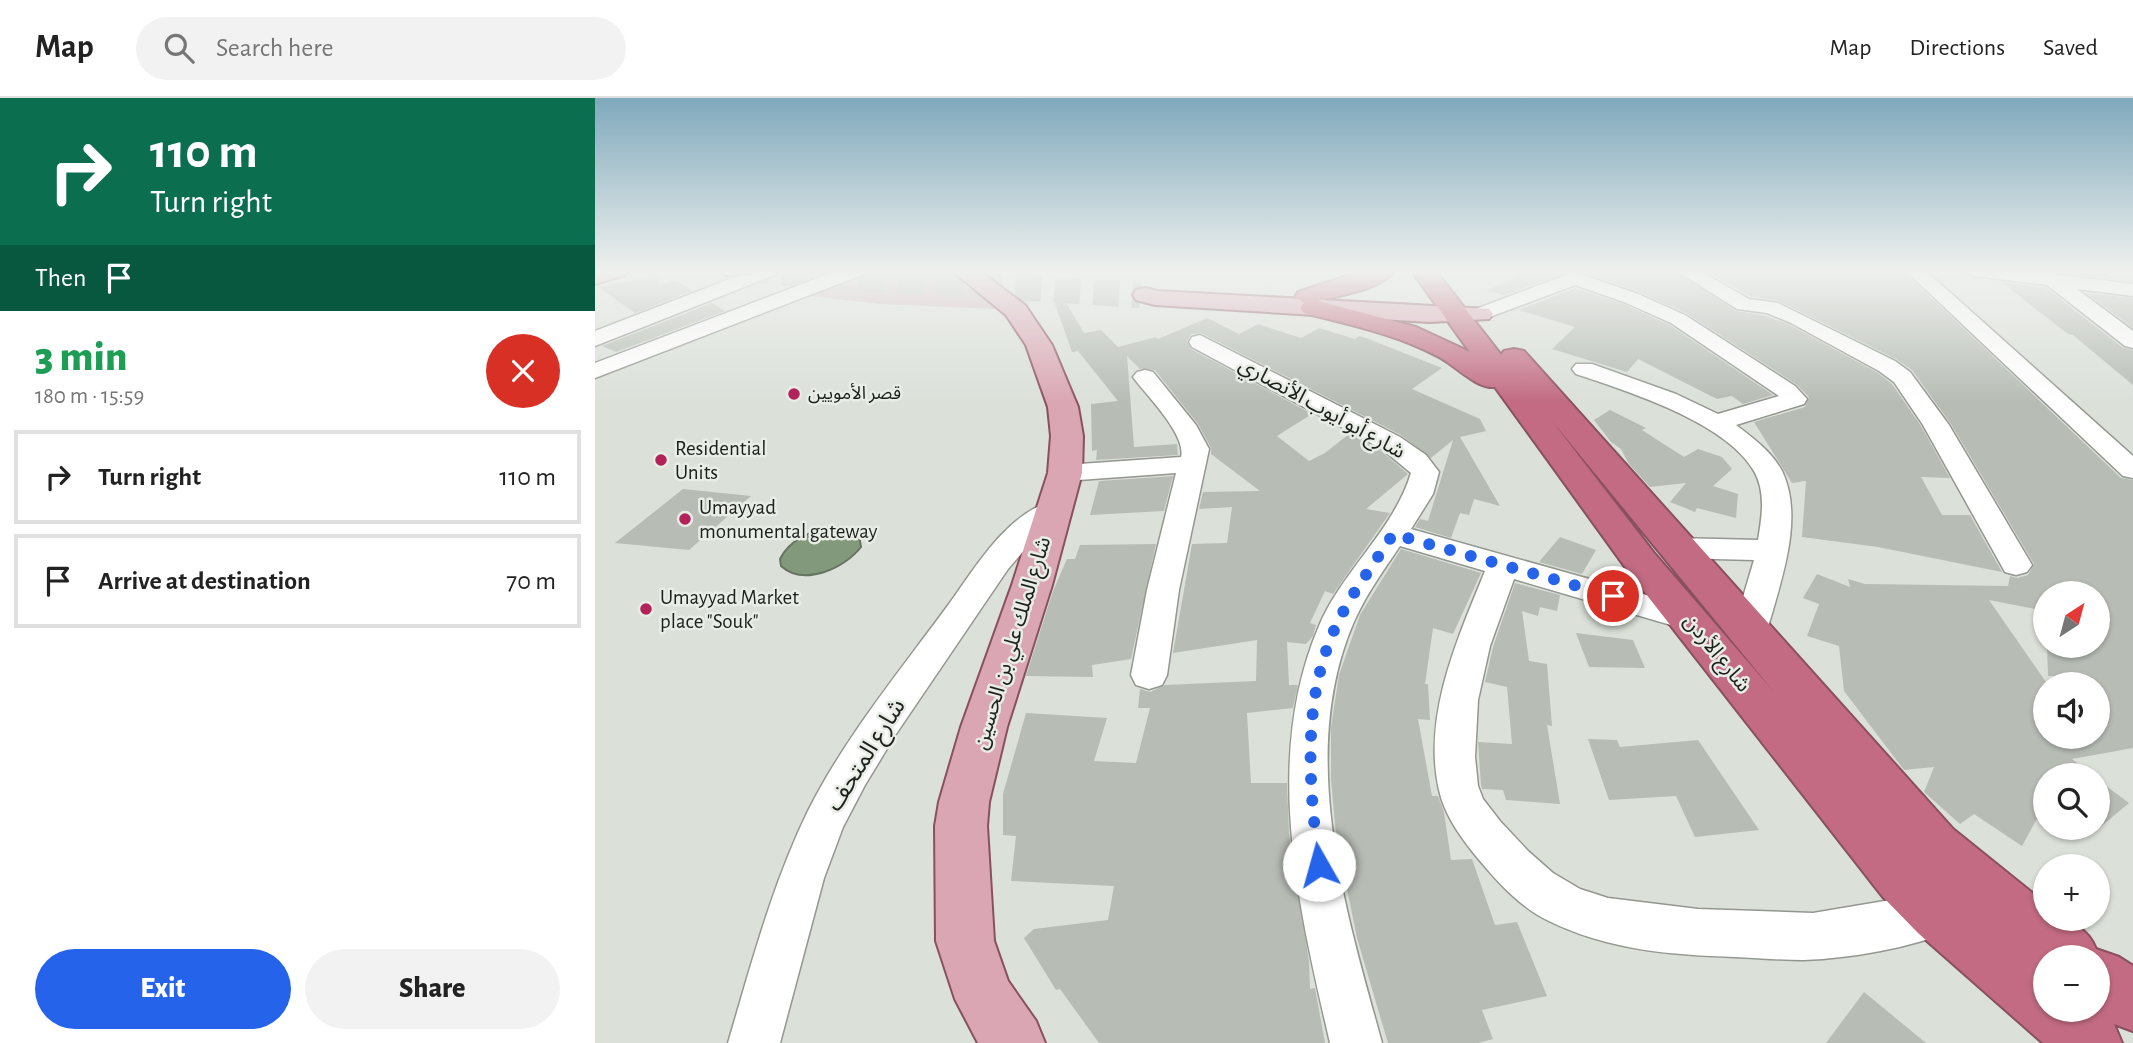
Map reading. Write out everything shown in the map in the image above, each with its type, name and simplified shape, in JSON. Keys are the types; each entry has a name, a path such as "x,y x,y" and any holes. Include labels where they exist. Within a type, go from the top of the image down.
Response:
{"highway":[{"path":"1348,314 1423,338 1475,365 1519,402"},
{"name":"شارع الأردن","path":"1465,314 1519,402 1640,562 1902,879 1938,914 2033,994"},
{"name":"شارع الأردن","path":"1467,314 1750,631 1934,846 2004,907 2054,945"},
{"path":"2110,986 2133,1001"},
{"path":"2066,1022 2091,1043"}],"main road":[{"name":"شارع الملك علي بن الحسين","path":"1014,1043 985,999 965,941 960,847 966,793 984,727 1032,585 1068,452 1066,419 1039,345 1019,314"}],"street":[{"path":"595,326 637,314"},
{"path":"595,339 654,314"},
{"path":"595,371 737,314"},
{"path":"1667,314 1787,391 1795,399 1716,422"},
{"path":"1788,314 1888,366 1902,377 1935,425 2016,565"},
{"path":"1962,314 2133,470"},
{"path":"2098,314 2133,341"},
{"name":"شارع أبو أيوب الأنصاري","path":"1200,342 1391,443 1416,461 1425,472 1424,484 1337,624 1318,675 1312,722 1311,794 1319,865 1326,914 1356,1043"},
{"path":"1584,369 1663,397 1716,422 1754,453 1773,482 1776,516 1767,570 1750,631"},
{"path":"1145,377 1194,441 1196,449 1165,578 1149,675"},
{"path":"1059,492 1191,464"},
{"name":"شارع المتحف","path":"754,1043 807,862 838,797 875,735 1001,559 1059,492"},
{"path":"1393,534 1688,618"},
{"path":"1677,548 1770,550"},
{"path":"1503,565 1472,643 1457,701 1455,722 1458,787 1462,799 1486,836 1512,866 1540,890 1565,906 1596,917 1688,932 1821,935 1938,914"}],"shaded area":[{"path":"830,527 843,527 859,534 861,547 835,568 812,575 790,572 781,566 780,559 795,541"}],"building":[{"path":"684,314 717,314 616,352 602,346"},
{"path":"1059,314 1073,314 1084,333 1101,330 1118,347 1156,337 1158,339 1207,318 1239,334 1258,324 1301,338 1319,328 1355,339 1359,336 1366,338 1442,368 1412,389 1480,419 1486,431 1460,437 1500,506 1474,499 1469,515 1460,513 1451,538 1415,527 1420,519 1428,521 1453,440 1431,458 1401,435 1201,333 1191,334 1187,341 1191,349 1312,414 1277,436 1309,461 1325,453 1349,434 1381,451 1408,474 1366,509 1390,513 1333,594 1325,591 1310,623 1316,625 1313,636 1306,644 1287,642 1289,685 1298,685 1293,708 1247,713 1251,783 1287,783 1289,834 1309,961 1310,989 1315,988 1325,1043 1099,1043 1060,989 1056,990 1024,938 1034,929 1108,920 1114,886 1011,881 1016,836 1003,835 1003,794 1026,713 1107,718 1094,761 1136,763 1150,708 1138,708 1140,689 1150,692 1165,685 1256,681 1257,640 1173,653 1192,544 1227,543 1232,507 1199,509 1203,492 1260,491 1211,454 1211,448 1198,424 1155,370 1140,369 1127,356 1134,447 1177,444 1178,455 1096,460 1097,450 1092,451 1091,404 1118,401 1078,351 1072,352"},
{"path":"1533,314 1646,314 1670,325 1773,395 1743,404 1732,396 1717,399 1638,359 1627,372 1552,349 1575,327"},
{"path":"1688,314 1766,316 1790,325 1878,373 1892,384 1921,426 1950,478 1921,477 1942,515 1970,515 2002,572 1878,547 1802,537 1806,481 1792,483 1754,422 1805,407 1809,397 1796,384"},
{"path":"1805,314 1948,314 2121,478 2133,480 2133,748 2072,759 2077,763 2033,763 2033,826 2022,846 1974,814 1960,824 1924,792 1934,767 1904,770 1844,691 1839,646 1807,636 1819,604 1803,598 1817,574 1850,587 1848,579 1865,584 2008,586 2010,576 2017,578 2028,575 2034,564 1951,424 1912,370 1896,359","holes":["2033,581 2111,581 2111,658 2047,658 2048,672 2110,672 2110,749 2033,749 2033,672 2039,672 1989,600 2033,608"]},
{"path":"2042,314 2079,314 2123,348 2133,350 2133,385 2073,335"},
{"path":"2114,314 2133,314 2133,328"},
{"path":"1610,410 1646,428 1642,430 1684,457 1698,449 1722,457 1732,469 1713,486 1738,494 1736,518 1697,508 1695,512 1670,502 1686,483 1650,487 1629,464 1621,449 1611,442 1594,420"},
{"path":"1173,476 1164,511 1090,515 1099,481"},
{"name":"Umayyad monumental gateway","path":"683,489 751,496 689,550 615,543"},
{"path":"1560,537 1596,550 1582,574 1539,562"},
{"path":"1156,544 1131,659 1092,665 1093,677 1026,676 1053,591 1067,559 1075,559 1080,545"},
{"path":"1401,549 1481,573 1453,634 1433,628 1425,684 1428,684 1430,720 1418,719 1432,796 1438,796 1444,812 1451,860 1472,859 1495,925 1517,922 1547,996 1482,1010 1493,1039 1478,1043 1388,1043 1357,938 1336,834 1331,780 1331,727 1339,675 1360,615"},
{"path":"1515,583 1560,595 1557,611 1540,607 1538,616 1522,611 1529,661 1547,664 1552,726 1547,725 1560,804 1506,800 1503,790 1482,789 1481,785 1478,742 1512,744 1507,687 1485,682 1493,647"},
{"path":"1576,633 1633,640 1645,668 1589,667"},
{"path":"1588,739 1617,740 1620,747 1698,740 1759,830 1695,837 1676,796 1609,800"},
{"path":"2110,789 2129,803 2110,819"},
{"path":"1864,992 1926,1043 1826,1043"}],"place":[{"name":"قصر الأمويين","path":"794,394"},
{"name":"Residential Units","path":"661,460"},
{"name":"Umayyad monumental gateway","path":"685,519"},
{"name":"Umayyad Market place \"Souk\"","path":"646,609"}],"route":[{"path":"1319,865 1311,794 1313,703 1318,675 1344,610 1393,534 1613,596"}]}
